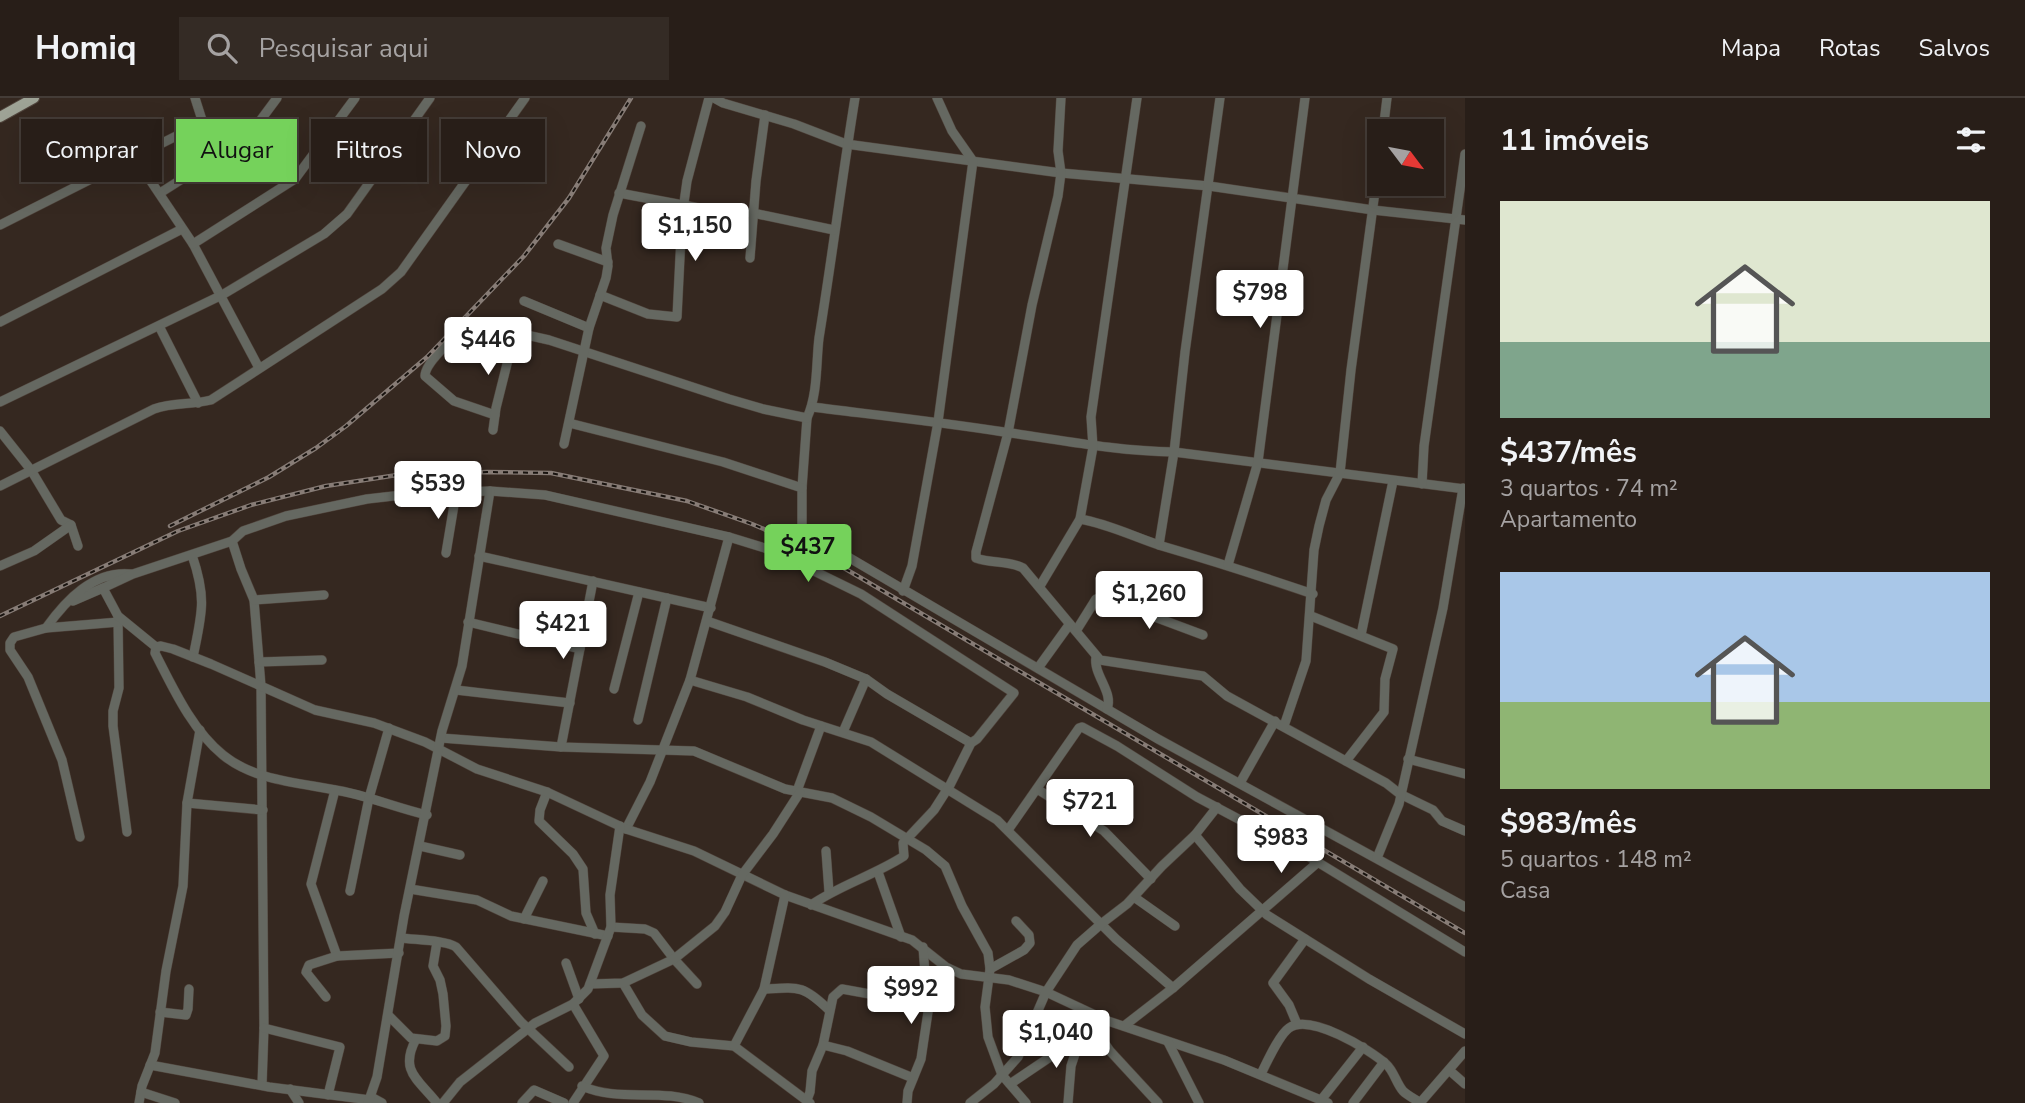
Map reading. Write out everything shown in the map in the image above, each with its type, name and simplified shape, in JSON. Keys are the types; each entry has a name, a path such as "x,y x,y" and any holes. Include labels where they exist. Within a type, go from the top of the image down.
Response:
{"main road":[{"path":"0,117 30,99"}],"street":[{"path":"162,144 198,125 202,120 195,98"},
{"path":"160,193 248,137 277,98"},
{"path":"193,244 295,179 355,98"},
{"path":"0,402 222,296 336,226 430,98"},
{"path":"0,486 154,409 169,404 211,400 382,289 401,272 525,98"},
{"path":"600,295 648,314 677,317 687,181 712,98 723,103 737,102 846,144 1061,173 1209,186 1373,210 1461,219"},
{"path":"855,98 834,230 812,407 807,418 802,488 802,524 805,534 860,562 903,591 1107,709 1465,908"},
{"path":"903,591 912,566 938,422 973,161 952,131 937,98"},
{"path":"1061,98 1058,151 1061,173 1058,196 1032,305 1008,433 975,556 989,562 1015,564 1023,568 1096,657 1112,662 1203,676 1227,696 1387,783 1433,810 1442,821 1465,831"},
{"path":"1040,586 1080,519 1093,447 1091,418 1137,98"},
{"path":"1159,545 1174,452 1220,98"},
{"path":"1228,565 1258,462 1305,98"},
{"path":"1384,119 1387,98"},
{"path":"750,258 765,115"},
{"path":"564,444 589,328 606,278 606,248 619,193 641,126"},
{"path":"1422,484 1424,446 1461,219 1465,153"},
{"path":"0,225 88,182"},
{"path":"152,182 193,244 259,368"},
{"path":"619,193 834,230"},
{"path":"1240,783 1279,723 1307,661 1314,550 1326,500 1339,473 1375,196"},
{"path":"0,322 182,229"},
{"path":"558,244 608,262"},
{"path":"524,301 589,328"},
{"path":"495,415 454,401 426,379 425,370 437,355 473,323 584,352 763,409 807,418"},
{"path":"159,326 198,403"},
{"path":"493,430 515,332"},
{"path":"812,407 938,422 1093,447 1135,452 1174,452 1464,489 1443,608 1399,804 1377,858"},
{"path":"569,423 723,462 802,488"},
{"path":"0,431 31,470 61,520 71,525 78,546"},
{"path":"1361,635 1393,481"},
{"path":"370,1100 377,1077 419,846 441,743 456,690 490,491"},
{"path":"65,605 133,574 232,541 243,531 286,516 329,505 411,494 490,491 545,495 729,537 771,550 838,581 1013,691 977,739 971,743 948,788 927,819 901,846 904,856 878,872 829,892 811,905"},
{"path":"446,553 456,493"},
{"path":"1080,519 1102,523 1159,545 1313,594"},
{"path":"0,566 34,551 71,525"},
{"path":"443,1103 460,1082 544,1017 576,1002 590,984 609,932 610,895 623,827 650,782 690,680 729,537"},
{"path":"232,541 254,600 261,686 264,1028 262,1086"},
{"path":"192,555 201,582 203,603 193,657"},
{"path":"479,556 711,608"},
{"path":"46,628 81,590 108,574 133,574"},
{"path":"561,747 593,581"},
{"path":"103,588 118,619 119,688 113,711 113,726 127,832"},
{"path":"614,690 639,592"},
{"path":"254,600 324,595"},
{"path":"638,720 667,598"},
{"path":"1038,668 1096,599 1104,598 1203,635"},
{"path":"1311,616 1393,649 1385,679 1384,712 1346,761"},
{"path":"80,837 62,760 28,677 10,650 14,637 46,628 118,619 156,647 161,646 193,657 316,710 441,743 694,751 771,784 832,798 850,806 926,850 945,866 962,906 983,942 989,973 985,1007 988,1037 1002,1075 1026,1103"},
{"path":"707,621 866,679 971,743"},
{"path":"468,622 580,649"},
{"path":"156,647 155,653 200,730 223,755 237,765 263,776 369,798 427,815"},
{"path":"1096,657 1096,668 1109,701 1107,709"},
{"path":"259,662 322,660"},
{"path":"843,732 866,679"},
{"path":"690,680 747,697 871,742 948,788 998,820 1101,923 1173,988"},
{"path":"456,690 570,703"},
{"path":"590,984 623,984 674,959 720,920 742,875 773,834 799,791 821,726"},
{"path":"1008,830 1081,726 1465,952"},
{"path":"350,891 369,798 390,728"},
{"path":"139,1103 156,1053 160,1012 183,886 187,803 200,730"},
{"path":"441,743 477,769 497,778 547,792 623,827 694,851 785,895 901,937 923,947 954,970 973,976 989,973 1024,950 1030,943 1029,935 1016,921"},
{"path":"1408,759 1465,774"},
{"path":"1037,789 1104,831 1151,879"},
{"path":"335,790 311,884 338,956"},
{"path":"547,792 539,821 573,854 583,869 586,913 595,934"},
{"path":"187,803 263,810"},
{"path":"970,1103 1012,1066 1024,1047 1046,992 1072,953 1101,923 1135,897 1195,835 1217,807"},
{"path":"1195,835 1263,912 1465,1034"},
{"path":"419,846 460,855"},
{"path":"825,851 829,892"},
{"path":"1124,1026 1263,912 1317,863"},
{"path":"878,872 901,937"},
{"path":"524,919 543,881"},
{"path":"410,889 477,900 511,916 595,934 649,930 661,940 697,984"},
{"path":"734,1046 764,989 785,895"},
{"path":"1135,897 1175,926"},
{"path":"401,938 449,943 456,947 521,1022 569,1067"},
{"path":"1297,1024 1289,1004 1273,983 1305,939"},
{"path":"388,1015 405,1034 415,1039 437,1041 445,1036 443,994 433,966 437,942"},
{"path":"906,1103 921,1059 929,1002 923,947"},
{"path":"326,997 309,976 306,969 309,965 338,956 399,953"},
{"path":"566,963 576,1002 604,1054 573,1103"},
{"path":"989,973 1046,992 1124,1026 1261,1074 1319,1101 1363,1047"},
{"path":"623,984 642,1015 665,1036 691,1042 734,1046 809,1102"},
{"path":"764,989 799,988 815,996 829,1010"},
{"path":"160,1012 186,1015 189,989"},
{"path":"809,1102 812,1070 823,1045 829,1010 833,997 842,989 929,1002"},
{"path":"1081,1009 1097,1034 1157,1103"},
{"path":"1261,1074 1285,1031 1297,1024 1337,1034 1363,1047 1394,1073 1402,1090 1421,1103 1465,1052"},
{"path":"264,1028 340,1047 328,1095"},
{"path":"1010,1084 1053,1055 1097,1034"},
{"path":"415,1039 407,1062 437,1103"},
{"path":"1068,1103 1070,1072 1079,1042"},
{"path":"1168,1042 1199,1103"},
{"path":"823,1045 847,1051 913,1078"},
{"path":"1353,1103 1384,1062"},
{"path":"150,1065 262,1086 382,1103"},
{"path":"1449,1070 1465,1084"},
{"path":"582,1086 604,1094 669,1094 699,1103"},
{"path":"290,1090 299,1103"},
{"path":"522,1103 534,1090 564,1103"},
{"path":"141,1092 176,1103"}],"railway":[{"path":"170,526 269,477 316,448 427,357 524,256 569,198 631,98"},
{"path":"0,616 178,531 251,505 326,486 397,475 551,473 687,501 752,524 815,551 1465,933"}]}
